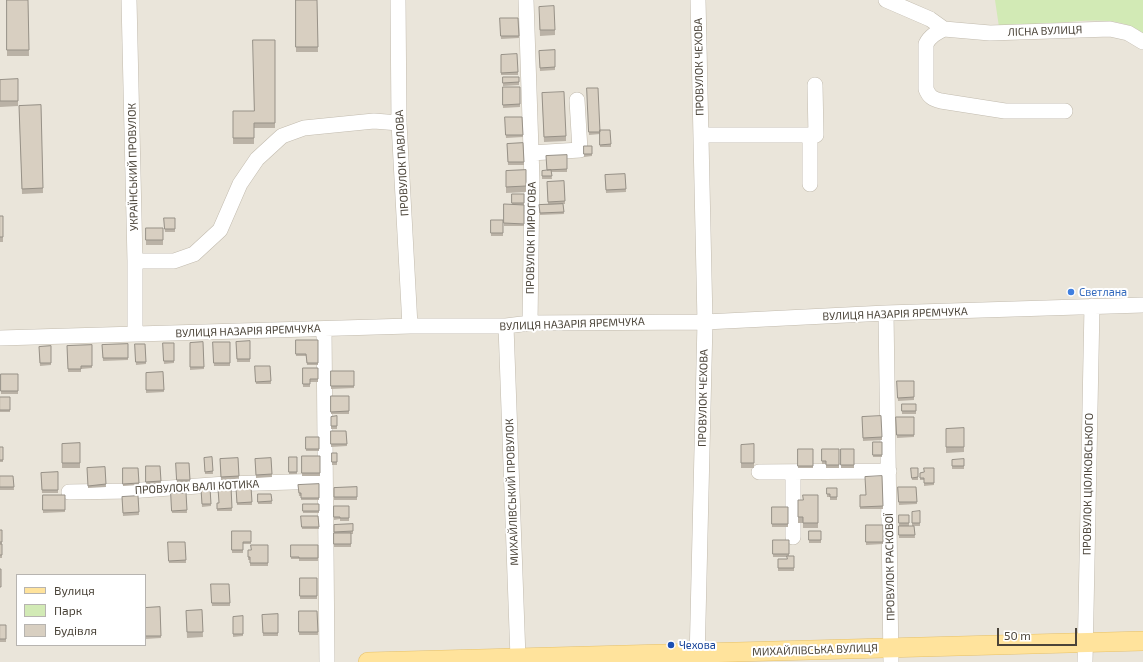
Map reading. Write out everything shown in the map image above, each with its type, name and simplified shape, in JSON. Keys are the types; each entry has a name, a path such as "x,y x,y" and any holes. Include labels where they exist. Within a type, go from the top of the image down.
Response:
{"main road":[{"name":"МИХАЙЛІВСЬКА ВУЛИЦЯ","path":"368,662 518,658 697,658 891,655 1085,643 1143,641"}],"street":[{"name":"УКРАЇНСЬКИЙ ПРОВУЛОК","path":"129,0 135,261 135,334"},
{"name":"ПРОВУЛОК ПАВЛОВА","path":"398,0 399,123 410,326"},
{"name":"ПРОВУЛОК ПИРОГОВА","path":"526,0 532,180 530,323"},
{"name":"ПРОВУЛОК ЧЕХОВА","path":"697,658 705,322 698,0"},
{"name":"ЛІСНА ВУЛИЦЯ","path":"886,0 930,19 944,29 990,33 1110,29 1128,33 1143,42"},
{"path":"944,29 933,34 926,44 926,89 928,95 941,101 1005,111 1065,111"},
{"path":"701,135 816,135 815,85"},
{"path":"531,153 580,150 577,100"},
{"path":"135,261 174,261 194,254 220,230 240,184 256,159 282,136 304,128 374,121 399,123"},
{"path":"810,135 810,184"},
{"name":"ВУЛИЦЯ НАЗАРІЯ ЯРЕМЧУКА","path":"0,338 410,326 506,326 530,323 705,322 886,313 1143,305"},
{"name":"ПРОВУЛОК ЦІОЛКОВСЬКОГО","path":"1085,662 1092,306"},
{"name":"ПРОВУЛОК РАСКОВОЇ","path":"886,313 891,655"},
{"name":"МИХАЙЛІВСЬКИЙ ПРОВУЛОК","path":"506,326 518,658"},
{"path":"324,329 327,662"},
{"path":"759,472 889,471"},
{"path":"793,472 794,537"},
{"name":"ПРОВУЛОК ВАЛІ КОТИКА","path":"69,492 128,491 226,484 325,481"}],"shaded area":[{"path":"0,0 1143,0 1143,662 0,662"}],"green space":[{"path":"995,0 1143,0 1143,33 1133,27 1112,21 1100,20 999,27"}],"building":[{"path":"7,0 28,0 29,50 7,50"},
{"path":"296,0 317,0 318,47 296,47"},
{"path":"554,6 555,30 540,30 539,7"},
{"path":"500,18 518,18 519,36 501,36"},
{"path":"253,40 275,40 275,123 254,123 254,138 233,138 233,111 254,111"},
{"path":"555,50 555,67 540,68 539,51"},
{"path":"517,54 518,72 501,73 501,55"},
{"path":"503,77 519,77 519,82 503,83"},
{"path":"18,79 18,101 0,101 0,80"},
{"path":"503,87 520,87 520,104 503,105"},
{"path":"587,88 598,88 600,132 589,132"},
{"path":"564,92 566,136 544,137 542,93"},
{"path":"41,105 43,188 22,189 19,106"},
{"path":"505,117 522,117 523,135 506,135"},
{"path":"600,130 610,130 611,144 600,145"},
{"path":"523,143 524,162 508,162 507,144"},
{"path":"584,146 592,146 592,154 584,154"},
{"path":"567,155 567,169 547,170 546,156"},
{"path":"526,170 526,186 506,187 506,171"},
{"path":"551,170 552,176 542,176 542,171"},
{"path":"625,174 626,189 606,190 605,175"},
{"path":"564,181 565,201 548,202 547,182"},
{"path":"512,194 524,194 524,203 512,203"},
{"path":"504,204 524,205 524,224 504,223"},
{"path":"563,204 564,212 540,213 539,205"},
{"path":"0,216 3,216 3,237 0,237"},
{"path":"164,218 175,218 175,229 165,229"},
{"path":"491,220 503,220 503,233 491,233"},
{"path":"146,228 163,228 163,240 146,240"},
{"path":"296,340 318,340 318,363 307,363 306,354 296,354"},
{"path":"250,341 250,359 237,359 236,342"},
{"path":"203,342 204,367 190,367 190,343"},
{"path":"213,342 230,342 230,363 214,363"},
{"path":"163,343 174,343 174,361 164,361"},
{"path":"128,344 128,358 103,358 102,345"},
{"path":"135,344 145,344 146,362 136,362"},
{"path":"92,345 92,366 81,366 81,369 68,369 67,346"},
{"path":"51,346 51,363 40,363 39,347"},
{"path":"255,366 270,366 271,381 256,382"},
{"path":"303,368 318,368 318,379 310,379 310,384 303,384"},
{"path":"331,371 354,371 354,386 331,386"},
{"path":"163,372 164,390 146,390 146,373"},
{"path":"1,374 18,374 18,391 1,391"},
{"path":"897,381 914,381 914,397 898,398"},
{"path":"331,396 349,396 349,411 331,412"},
{"path":"0,397 10,397 10,410 0,410"},
{"path":"902,404 916,404 916,411 902,411"},
{"path":"337,416 337,426 331,426 331,417"},
{"path":"881,416 882,437 863,438 862,417"},
{"path":"896,417 914,417 914,435 897,435"},
{"path":"964,428 964,447 946,447 946,429"},
{"path":"331,431 346,431 347,444 331,444"},
{"path":"306,437 319,437 319,449 306,449"},
{"path":"873,442 882,442 882,455 873,455"},
{"path":"80,443 80,463 62,463 62,444"},
{"path":"754,444 754,463 741,463 741,445"},
{"path":"0,447 3,447 3,460 0,460"},
{"path":"798,449 813,449 813,466 798,466"},
{"path":"822,449 839,449 839,465 826,465 826,461 822,461"},
{"path":"841,449 854,449 854,465 841,465"},
{"path":"332,453 337,453 337,462 332,462"},
{"path":"302,456 320,456 320,473 302,473"},
{"path":"212,457 213,471 205,472 204,458"},
{"path":"289,457 297,457 297,472 289,472"},
{"path":"238,458 239,476 221,477 220,459"},
{"path":"271,458 272,474 256,475 255,459"},
{"path":"964,459 964,466 952,466 952,460"},
{"path":"176,463 189,463 190,480 177,480"},
{"path":"146,466 160,466 161,481 146,482"},
{"path":"105,467 106,484 88,486 87,468"},
{"path":"123,468 138,468 139,483 123,484"},
{"path":"911,468 918,468 918,477 912,478"},
{"path":"924,468 934,468 934,483 924,483 924,478 920,478 920,473 924,472"},
{"path":"58,472 58,490 42,490 41,473"},
{"path":"0,476 13,476 14,487 0,487"},
{"path":"882,476 883,506 860,507 860,495 866,495 865,477"},
{"path":"319,484 319,498 301,498 298,485"},
{"path":"231,487 232,508 217,509 217,503 219,503 218,488"},
{"path":"251,487 252,502 237,503 236,488"},
{"path":"357,487 357,497 334,497 334,488"},
{"path":"898,487 916,487 917,502 899,502"},
{"path":"210,488 211,504 202,504 201,489"},
{"path":"827,488 837,488 837,497 830,497 830,494 827,494"},
{"path":"171,493 186,493 187,510 172,511"},
{"path":"258,494 271,494 272,501 258,502"},
{"path":"43,495 65,495 65,510 43,510"},
{"path":"803,495 818,495 818,523 803,523 803,517 798,517 798,500 803,500"},
{"path":"138,496 139,512 123,513 122,497"},
{"path":"303,504 319,504 319,511 303,511"},
{"path":"334,506 349,506 349,518 334,517"},
{"path":"772,507 788,507 788,524 772,524"},
{"path":"920,511 920,523 912,523 912,512"},
{"path":"899,515 909,515 909,523 899,523"},
{"path":"301,516 318,516 319,527 302,527"},
{"path":"353,524 353,531 334,532 334,525"},
{"path":"866,525 883,525 883,542 866,542"},
{"path":"899,526 914,526 915,535 899,535"},
{"path":"0,530 2,530 2,542 0,542"},
{"path":"232,531 251,531 251,542 243,542 243,550 232,550"},
{"path":"809,531 821,531 821,540 809,540"},
{"path":"334,533 351,533 351,544 334,544"},
{"path":"773,540 789,540 789,554 773,554"},
{"path":"168,542 185,542 186,560 169,561"},
{"path":"0,544 2,544 2,555 0,555"},
{"path":"251,545 268,545 268,563 250,563 248,550 251,550"},
{"path":"291,545 318,545 318,558 291,557"},
{"path":"787,556 794,556 794,568 778,568 778,559 787,559"},
{"path":"1,569 1,587 0,587"},
{"path":"300,578 317,578 317,596 300,596"},
{"path":"211,584 229,584 230,603 212,603"},
{"path":"160,607 161,636 146,636 146,608"},
{"path":"202,610 203,632 187,632 186,611"},
{"path":"299,611 317,611 318,632 299,632"},
{"path":"278,614 278,633 263,633 262,615"},
{"path":"243,616 243,634 233,634 233,617"},
{"path":"0,625 6,625 6,639 0,639"}],"place":[{"name":"Светлана","path":"1071,292"},
{"name":"Чехова","path":"671,645"}]}
